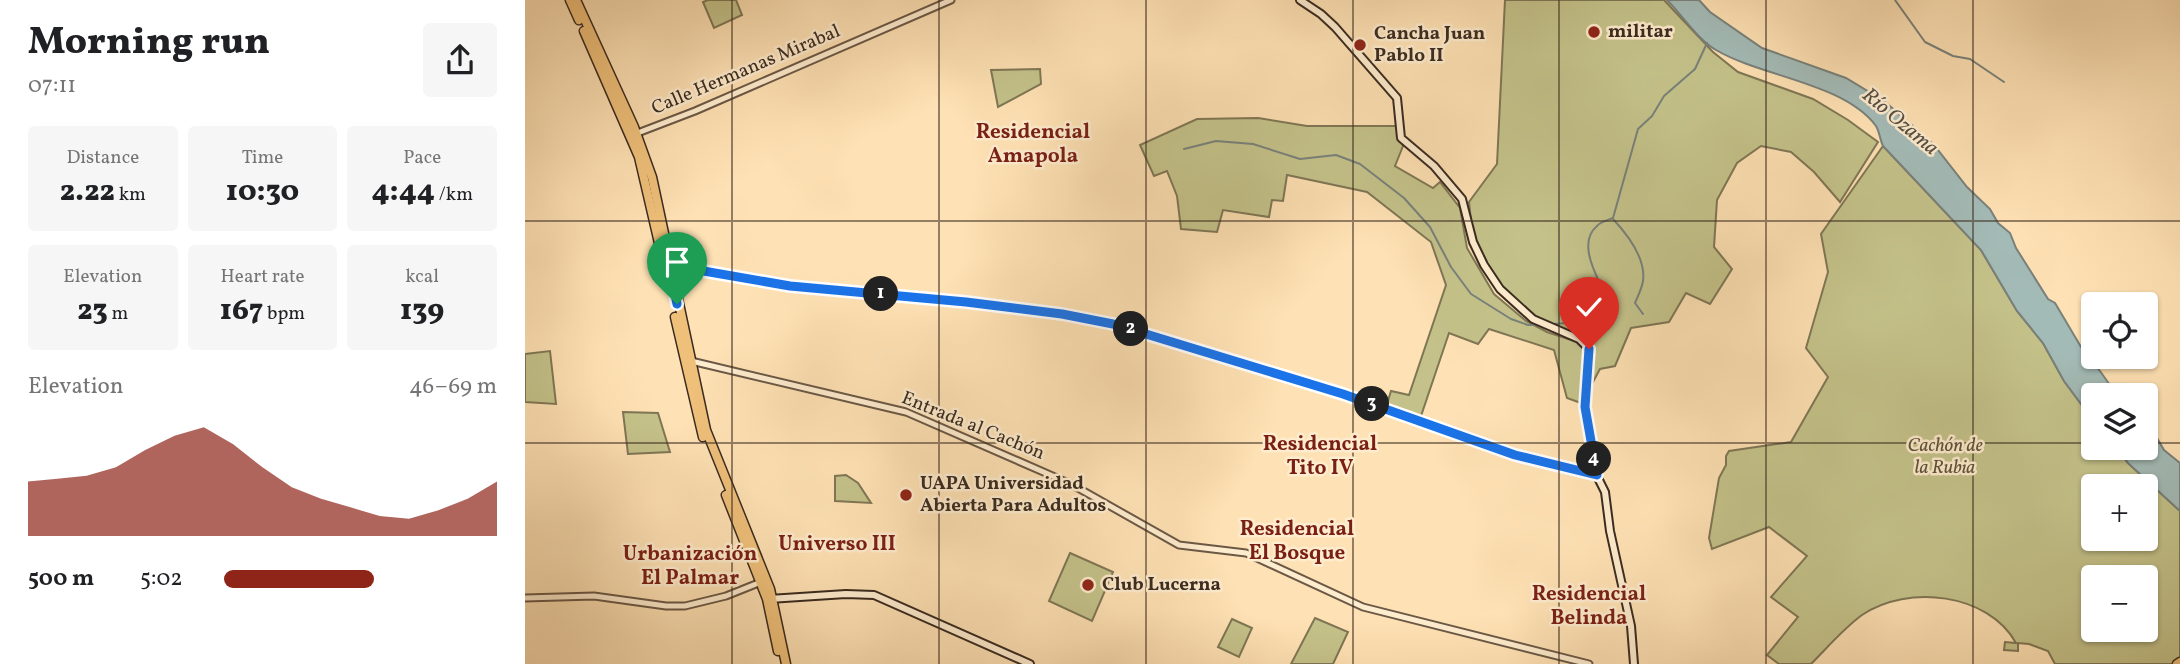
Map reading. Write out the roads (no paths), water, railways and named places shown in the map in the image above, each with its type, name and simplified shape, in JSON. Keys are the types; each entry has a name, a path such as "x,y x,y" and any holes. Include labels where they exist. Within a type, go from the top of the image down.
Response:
{"main road":[{"path":"570,0 633,134"},
{"path":"576,0 633,134 667,266 704,442 770,599 780,664"},
{"path":"1300,0 1335,27 1397,98 1401,138 1434,166 1462,200 1473,242 1500,289 1532,319 1579,339 1589,349 1585,407 1597,475 1605,492 1610,531 1631,626 1634,664"},
{"path":"667,266 790,286 966,302 1062,314 1113,324 1333,391 1515,455 1597,475"},
{"path":"687,361 710,442 770,599 786,664"},
{"path":"770,599 874,595 1030,664"}],"street":[{"name":"Calle Hermanas Mirabal","path":"633,134 695,111 951,0"},
{"name":"Entrada al Cachón","path":"687,361 906,412 1072,484 1179,545 1246,553 1363,607 1589,664"},
{"path":"525,598 594,596 655,605 685,606 726,596 761,582"}],"water":[{"name":"Río Ozama","path":"1667,0 1699,0 1710,12 1762,48 1846,78 1884,101 1934,145 1967,187 1990,209 1998,223 2010,233 2016,248 2048,299 2055,303 2081,347 2081,369 2098,369 2108,383 2081,383 2081,404 2064,381 2043,343 2017,311 1981,250 1883,146 1876,126 1862,111 1823,90 1735,59 1716,50 1696,34"},
{"path":"2158,440 2164,450 2180,463 2180,511 2158,491 2158,474 2140,474 2126,460 2158,460"}],"waterway":[{"path":"1895,0 1925,42 1953,56 1970,59 2004,82"},
{"path":"1554,324 1579,319 1593,302 1601,286 1589,255 1592,232 1600,223 1613,218 1638,129 1652,116 1664,96 1695,69 1707,43"},
{"path":"1184,149 1216,141 1253,144 1300,159 1336,155 1360,164 1404,198 1430,227 1451,267 1471,294 1511,319 1528,325 1541,325"},
{"path":"1613,219 1629,239 1642,264 1643,281 1635,303 1643,314"}],"place":[{"name":"militar","path":"1594,32"},
{"name":"Cancha Juan Pablo II","path":"1360,45"},
{"name":"UAPA Universidad Abierta Para Adultos","path":"906,495"},
{"name":"Club Lucerna","path":"1088,585"}],"district":[{"name":"Residencial Amapola","path":"1033,144"},
{"name":"Residencial Tito IV","path":"1320,456"},
{"name":"Residencial El Bosque","path":"1297,541"},
{"name":"Universo III","path":"837,544"},
{"name":"Urbanización El Palmar","path":"690,566"},
{"name":"Residencial Belinda","path":"1589,606"}],"park label":[{"name":"Cachón de la Rubia","path":"1945,457"}]}
